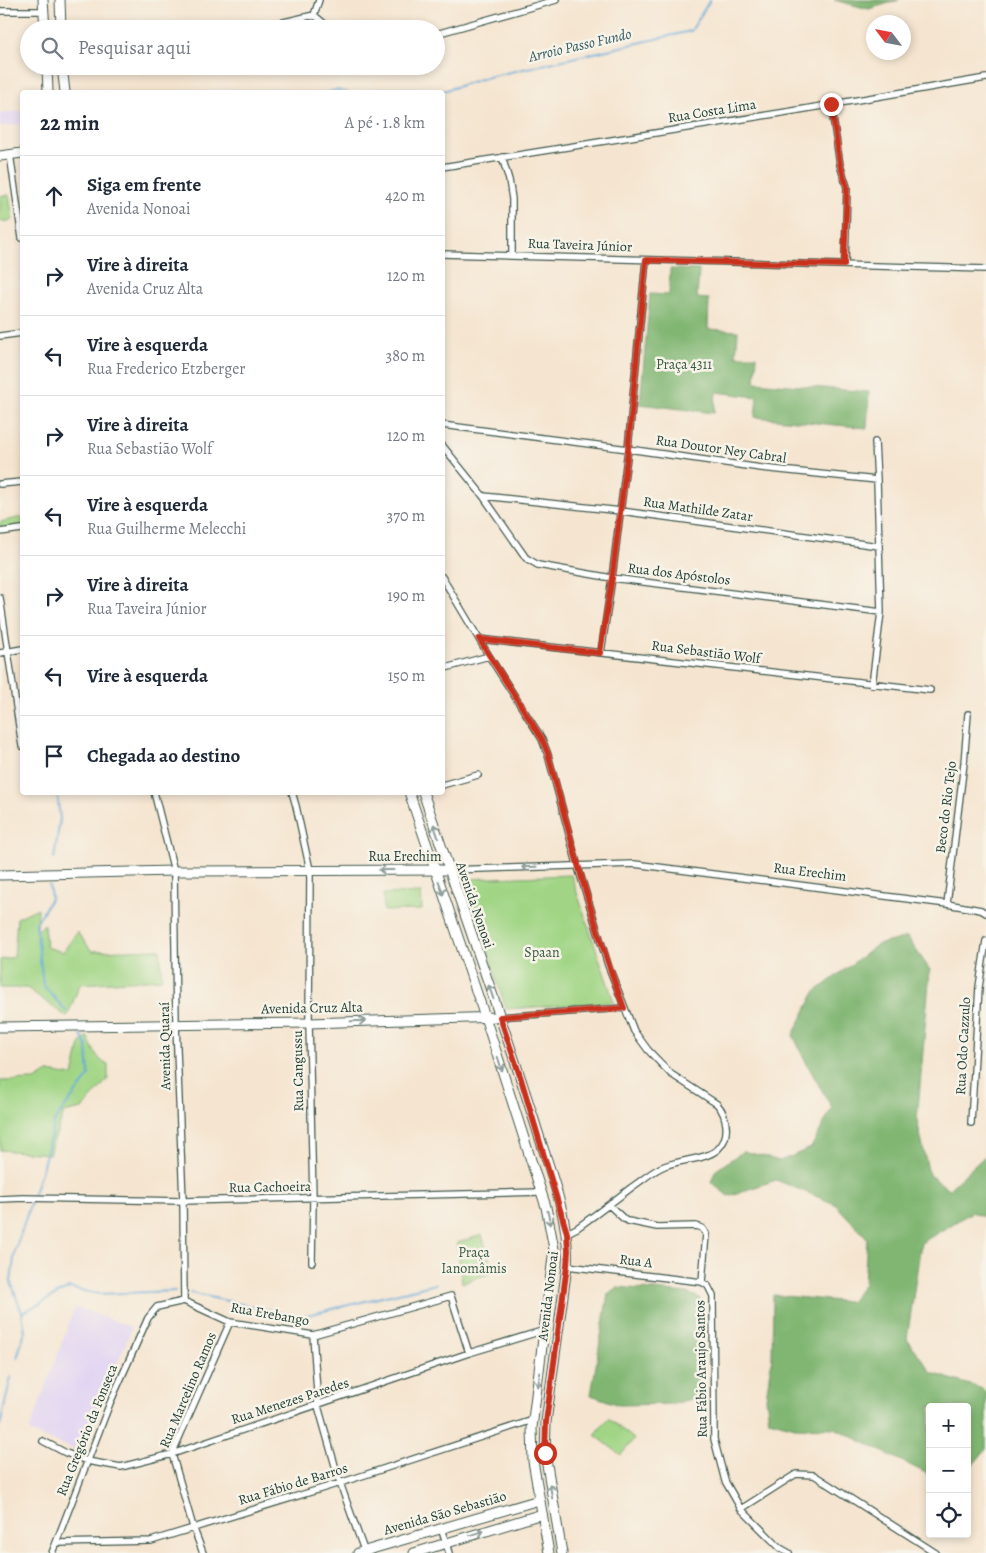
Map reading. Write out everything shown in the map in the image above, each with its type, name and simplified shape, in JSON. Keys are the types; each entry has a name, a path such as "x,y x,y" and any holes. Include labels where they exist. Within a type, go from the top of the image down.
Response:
{"main road":[{"path":"43,0 44,20"},
{"path":"60,0 61,20"},
{"path":"47,75 48,90"},
{"path":"63,75 66,90"},
{"path":"0,156 20,153"},
{"name":"Avenida Nonoai","path":"410,795 485,1017 550,1223 554,1249 533,1420 532,1461 549,1553"},
{"name":"Avenida Nonoai","path":"424,795 521,1079 567,1233 567,1266 546,1422 545,1453 562,1553"},
{"name":"Rua Erechim","path":"0,874 449,870"},
{"name":"Avenida Cruz Alta","path":"0,1026 309,1023 500,1017"},
{"path":"539,1500 544,1502 553,1535 559,1539"},
{"name":"Avenida São Sebastião","path":"362,1552 539,1500"},
{"name":"Avenida São Sebastião","path":"414,1553 542,1514"}],"street":[{"path":"314,16 319,0"},
{"path":"445,31 556,0"},
{"path":"0,11 44,11"},
{"path":"296,20 314,16 319,20"},
{"name":"Rua Costa Lima","path":"445,166 986,78"},
{"path":"831,104 840,164 847,187 844,265"},
{"path":"10,154 20,224"},
{"path":"502,157 512,199 512,255"},
{"name":"Rua Taveira Júnior","path":"445,254 986,269"},
{"path":"600,653 621,511 646,260"},
{"path":"0,336 20,333"},
{"name":"Rua Doutor Ney Cabral","path":"445,425 761,468 877,480"},
{"path":"872,684 880,612 875,442"},
{"name":"Rua dos Apóstolos","path":"445,450 484,496 526,558 538,566 612,578 880,612"},
{"path":"0,484 20,482"},
{"name":"Rua Mathilde Zatar","path":"484,496 621,511 879,546"},
{"path":"0,532 20,529"},
{"path":"445,583 542,739 548,754 577,864 608,965 634,1031 648,1050 671,1074 717,1104 722,1110 726,1127 723,1142 718,1149 662,1167 577,1228 567,1233"},
{"path":"0,598 20,732"},
{"name":"Rua Sebastião Wolf","path":"479,639 930,690"},
{"path":"0,653 20,650"},
{"path":"445,668 489,656"},
{"name":"Beco do Rio Tejo","path":"947,904 968,714"},
{"path":"445,784 478,775"},
{"name":"Avenida Quaraí","path":"155,795 174,871 176,1024 183,1201 184,1302"},
{"name":"Rua Cangussu","path":"293,795 310,870 309,1023 313,1199 312,1262"},
{"name":"Rua Erechim","path":"449,870 577,864 634,864 947,904 981,910 986,913"},
{"name":"Rua Odo Cazzulo","path":"971,1123 979,987 986,941"},
{"name":"Avenida Cruz Alta","path":"500,1017 624,1008"},
{"name":"Rua Cachoeira","path":"0,1199 51,1198 183,1201 541,1192"},
{"path":"608,1205 626,1220 657,1226 696,1226 702,1228 706,1234 702,1282"},
{"name":"Rua A","path":"567,1266 702,1282"},
{"name":"Rua Fábio Araujo Santos","path":"702,1282 708,1286 713,1296 714,1438 725,1481 741,1509 780,1548 789,1553"},
{"name":"Rua Erebango","path":"184,1302 230,1322 313,1335 452,1296 469,1354"},
{"name":"Rua Gregório da Fonseca","path":"52,1553 110,1404 148,1318 156,1307 184,1302"},
{"name":"Rua Marcelino Ramos","path":"202,1553 172,1454 230,1322"},
{"name":"Rua Menezes Paredes","path":"43,1441 87,1461 121,1468 172,1454 545,1330"},
{"path":"313,1335 318,1406 362,1552"},
{"name":"Rua Fábio de Barros","path":"56,1543 151,1541 533,1420"},
{"path":"741,1509 796,1474 814,1475 936,1553"},
{"path":"441,1528 449,1553"}],"shaded area":[{"path":"20,111 20,125 0,126 0,113"},
{"path":"75,1307 132,1327 82,1452 29,1432"}],"green space":[{"path":"834,0 899,0 869,9"},
{"path":"9,195 13,220 0,222 0,196"},
{"name":"Praça 4311","path":"670,269 699,270 697,298 709,299 708,329 738,331 736,356 757,356 755,382 869,392 867,428 755,417 757,397 716,392 714,413 640,404 650,294 669,295"},
{"path":"20,517 20,527 0,531 0,522"},
{"name":"Spaan","path":"571,875 614,1002 506,1009 464,879"},
{"path":"421,893 422,910 384,911 383,894"},
{"path":"38,908 37,931 44,924 46,947 63,952 77,932 92,951 160,949 162,979 80,984 67,1017 27,988 0,988 0,960 14,957 17,918"},
{"path":"907,937 930,970 917,1120 929,1175 949,1189 986,1155 986,1218 972,1212 921,1243 907,1339 932,1373 983,1389 986,1394 986,1449 971,1467 971,1403 926,1403 926,1473 835,1428 795,1427 769,1420 766,1398 772,1356 773,1295 850,1302 864,1284 867,1238 835,1204 776,1180 728,1196 711,1182 715,1171 743,1151 780,1161 811,1148 832,1108 793,1035 815,992 877,945"},
{"path":"87,1036 100,1060 108,1065 108,1079 82,1109 64,1113 49,1154 0,1150 0,1081 35,1080 48,1072 73,1076 80,1044"},
{"name":"Praça Ianomâmis","path":"482,1235 493,1272 462,1283 457,1243"},
{"path":"617,1287 688,1293 699,1298 704,1308 702,1396 672,1404 619,1405 591,1395 608,1294"},
{"path":"608,1418 634,1439 621,1455 595,1435"}],"waterway":[{"name":"Arroio Passo Fundo","path":"445,90 484,78 691,31 710,0"},
{"name":"Arroio Passo Fundo","path":"54,859 60,819 57,795"},
{"name":"Arroio Passo Fundo","path":"49,885 51,898 36,924 43,985 66,1011"},
{"name":"Arroio Passo Fundo","path":"17,1358 25,1331 22,1313 11,1282 15,1251 42,1169 55,1120 89,1076 87,1046 80,1034"},
{"path":"191,1293 299,1317 436,1284"},
{"path":"22,1313 69,1288 99,1294 175,1291"},
{"name":"Arroio Passo Fundo","path":"0,1426 11,1377"}],"route":[{"path":"545,1453 546,1422 567,1266 567,1233 521,1079 500,1017 624,1008 608,965 577,864 548,754 542,739 479,639 600,653 621,511 646,260 844,265 847,187 840,164 831,104"}]}
